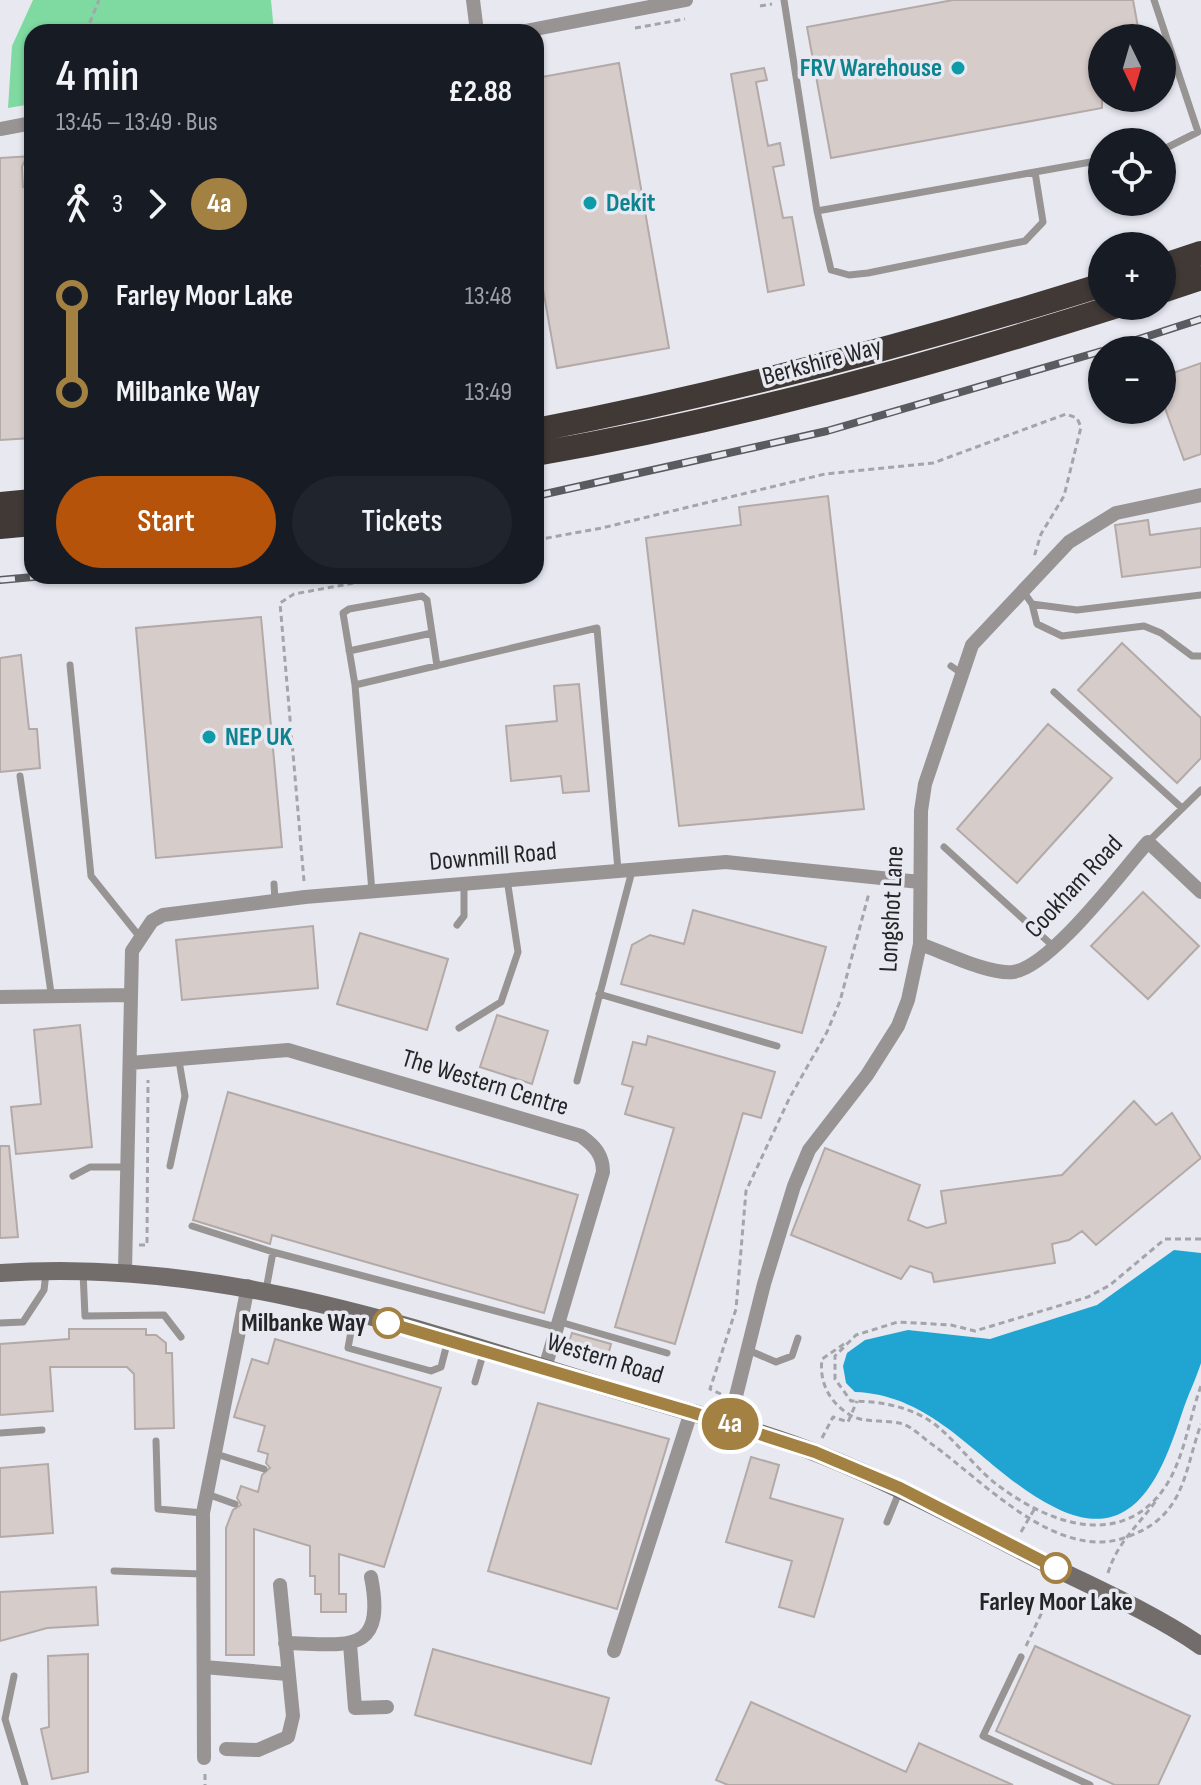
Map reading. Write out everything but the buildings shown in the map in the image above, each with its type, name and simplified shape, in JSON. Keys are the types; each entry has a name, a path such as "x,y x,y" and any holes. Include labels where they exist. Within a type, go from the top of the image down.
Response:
{"highway":[{"path":"1176,261 1201,253"},
{"path":"1176,286 1201,278"},
{"name":"Berkshire Way","path":"544,428 661,405 846,360 1088,289"},
{"name":"Berkshire Way","path":"544,452 759,407 941,359 1088,315"},
{"path":"0,504 24,502"},
{"path":"0,527 24,525"}],"street":[{"path":"473,0 476,24"},
{"path":"544,27 686,0"},
{"path":"3,125 24,124"},
{"name":"Longshot Lane","path":"729,1424 764,1284 809,1150 867,1075 898,1026 908,1000 920,944 921,811 925,784 956,670 972,645 1069,542 1116,513 1201,495"},
{"name":"Cookham Road","path":"920,944 1011,972 1035,963 1054,947 1148,842 1201,892"},
{"name":"Downmill Road","path":"139,936 152,921 172,912 507,879 726,862 920,882"},
{"path":"125,1271 130,995 132,951 139,936"},
{"path":"0,997 51,993 130,995"},
{"name":"The Western Centre","path":"130,1063 298,1052 581,1136 590,1142 603,1160 603,1172 545,1368"},
{"name":"Western Road","path":"0,1273 83,1269 125,1271 257,1288 355,1313 691,1412 815,1452 900,1488 1145,1613 1201,1646"},
{"path":"204,1758 202,1574 205,1493 257,1288"},
{"path":"614,1651 691,1412"},
{"path":"285,1643 350,1644 372,1626 377,1609 371,1577"},
{"path":"226,1749 258,1750 288,1737 293,1716 280,1585"},
{"path":"350,1644 355,1708 387,1707"},
{"path":"204,1667 287,1674"}],"lane":[{"path":"784,0 817,211 831,270 849,275 868,273 1025,241 1043,222 1035,172"},
{"path":"1154,0 1198,132 1176,143"},
{"path":"817,211 1088,163"},
{"path":"1023,591 1032,604 1037,624 1062,636 1144,626 1161,633 1192,656 1201,656"},
{"path":"1032,604 1077,610 1201,595"},
{"path":"372,892 355,685 343,613 349,609 422,596 427,600 437,666"},
{"path":"355,685 597,628 625,869 577,1081"},
{"path":"349,651 432,633"},
{"path":"70,665 91,876 139,936"},
{"path":"1054,692 1182,808"},
{"path":"20,776 51,993"},
{"path":"1148,842 1201,790"},
{"path":"944,847 1054,947"},
{"path":"459,1028 501,1002 518,952 507,879"},
{"path":"274,884 275,900"},
{"path":"457,925 464,916 464,884"},
{"path":"599,994 777,1046"},
{"path":"170,1166 185,1096 179,1061"},
{"path":"73,1176 90,1167 128,1167"},
{"path":"192,1226 273,1252 667,1353"},
{"path":"257,1288 273,1252"},
{"path":"83,1269 85,1316 164,1315 181,1337"},
{"path":"0,1323 23,1322 44,1290 47,1270"},
{"path":"355,1313 348,1348 431,1371 441,1367 448,1340"},
{"path":"748,1350 776,1362 792,1356 798,1338"},
{"path":"475,1382 484,1351"},
{"path":"0,1433 42,1430"},
{"path":"156,1441 158,1509 203,1513"},
{"path":"216,1454 264,1469"},
{"path":"887,1522 900,1488"},
{"path":"205,1493 235,1504"},
{"path":"114,1571 202,1574"},
{"path":"1021,1657 983,1736 1090,1785"},
{"path":"14,1676 5,1719 25,1785"}],"path":[{"path":"89,24 99,0"},
{"path":"635,28 685,19"},
{"path":"544,539 602,528 825,474 933,463 1066,414 1077,418 1080,434 1064,496 1041,534 1023,591"},
{"path":"305,889 278,611 286,597 348,584"},
{"name":"Longshot Lane","path":"721,1394 710,1389 736,1309 746,1191 840,1001 870,897 869,891"},
{"path":"144,1245 148,1080"},
{"path":"1160,1494 1128,1520 1099,1527 1070,1523 1002,1489 935,1424 888,1402 851,1401 835,1379 835,1356 856,1335 898,1322 951,1325 975,1331 1088,1297 1110,1285 1165,1239 1201,1239"},
{"path":"847,1343 834,1348 822,1359 820,1376 829,1396 851,1416 905,1425 1029,1519 1064,1534 1094,1541 1124,1539 1161,1518 1179,1499 1201,1424"},
{"path":"1106,1578 1112,1557 1124,1539 1144,1519 1178,1464 1201,1386"},
{"path":"822,1438 833,1417 848,1422 857,1401"},
{"path":"1020,1534 1035,1508"},
{"path":"1021,1657 1052,1591"}],"green space":[{"path":"33,0 271,0 273,24 24,24 24,105 8,108 12,46"}],"water":[{"path":"1174,1250 1201,1253 1201,1363 1165,1459 1141,1498 1125,1511 1106,1518 1083,1518 1056,1508 1006,1476 960,1438 912,1406 885,1396 855,1392 846,1383 843,1366 847,1353 865,1340 908,1330 990,1339 1097,1305"}],"railway":[{"path":"1148,336 1201,319"},
{"path":"544,494 827,431 1088,355"},
{"path":"0,580 24,578"}],"bus line":[{"name":"4a","path":"388,1323 691,1412 815,1452 900,1488 1056,1568"}],"place":[{"name":"FRV Warehouse","path":"958,68"},
{"name":"Dekit","path":"590,203"},
{"name":"NEP UK","path":"209,737"},
{"name":"Milbanke Way","path":"388,1323"},
{"name":"Farley Moor Lake","path":"1056,1568"}]}
